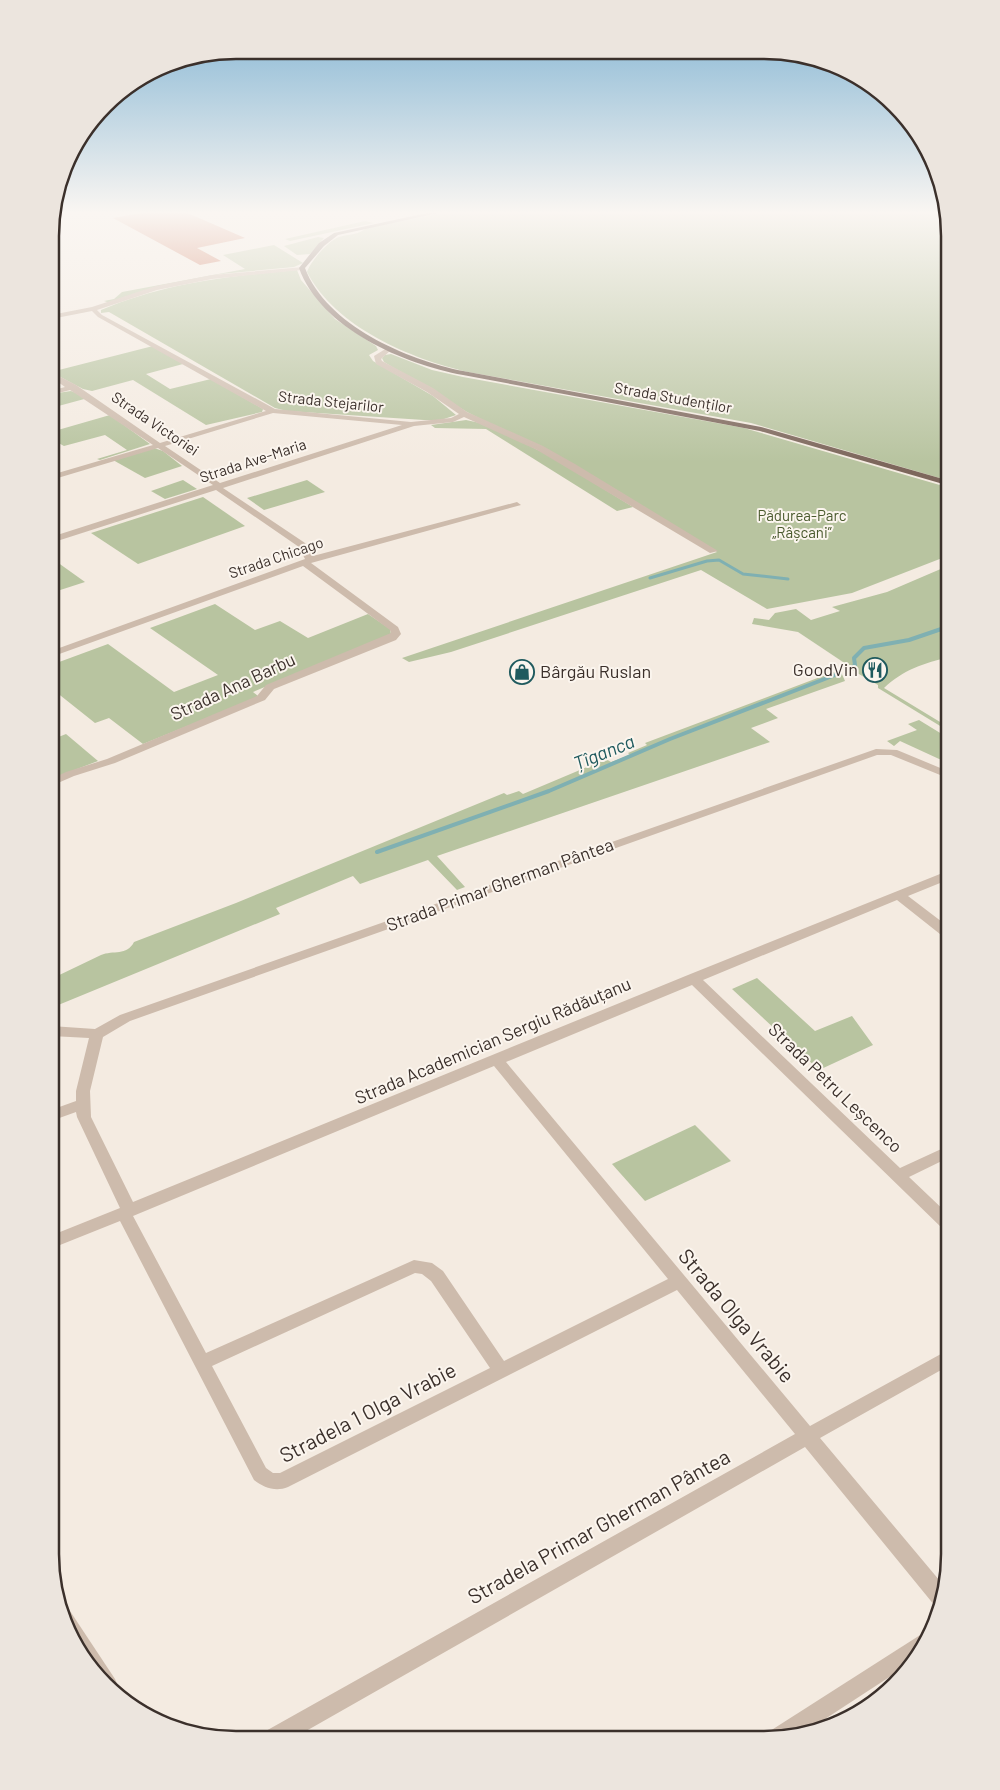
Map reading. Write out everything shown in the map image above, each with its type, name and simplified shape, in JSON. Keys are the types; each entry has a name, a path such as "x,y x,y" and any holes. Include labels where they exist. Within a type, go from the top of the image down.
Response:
{"main road":[{"name":"Strada Studenților","path":"319,295 338,316 389,349 416,361 463,373 761,429 941,481"}],"street":[{"path":"59,315 93,309 138,295"},
{"name":"Strada Stejarilor","path":"93,309 100,316 273,411 413,424"},
{"path":"389,349 379,354 376,358 378,362 430,390 464,414 540,448 713,551"},
{"name":"Strada Victoriei","path":"59,379 216,483 221,491 302,545 307,551 307,561 395,629"},
{"path":"59,391 73,387"},
{"path":"59,476 273,411"},
{"name":"Strada Ave-Maria","path":"59,537 413,424 453,420 464,414"},
{"name":"Strada Chicago","path":"59,651 307,561 517,505"},
{"name":"Strada Ana Barbu","path":"59,779 111,761 261,698 270,687 392,638 396,634 395,629"},
{"name":"Strada Primar Gherman Pântea","path":"97,1034 125,1018 876,752 893,752 941,772"},
{"name":"Strada Academician Sergiu Rădăuțanu","path":"59,1240 692,978 941,878"},
{"path":"900,896 941,928"},
{"name":"Strada Petru Leșcenco","path":"692,978 941,1217"},
{"path":"59,1032 97,1034"},
{"name":"Stradela 1 Olga Vrabie","path":"97,1034 83,1091 84,1117 127,1213 201,1363 260,1474 268,1481 282,1481 678,1282"},
{"name":"Strada Olga Vrabie","path":"497,1060 678,1282 937,1593"},
{"path":"59,1113 82,1104"},
{"path":"898,1176 941,1154"},
{"path":"201,1363 414,1266 426,1268 437,1276 501,1371"},
{"name":"Stradela Primar Gherman Pântea","path":"283,1731 941,1361"},
{"path":"790,1730 915,1649"}],"green space":[{"path":"119,295 134,295 110,303 104,301 114,299"},
{"path":"144,295 314,295 335,319 376,346 378,350 369,355 373,361 433,396 456,415 441,420 424,420 287,411 275,408 109,312 101,313 101,310"},
{"path":"322,295 941,295 941,478 751,423 468,372 446,366 423,359 377,338 336,309"},
{"path":"153,346 183,364 146,374 170,389 211,379 263,409 262,412 206,425 133,380 92,391 83,389 59,376 59,370"},
{"name":"Pădurea-Parc „Râșcani”","path":"391,354 432,370 463,377 744,428 941,485 941,558 852,593 767,609 701,570 451,652 409,662 402,658 717,552 610,486 467,412 384,362 382,358 385,355"},
{"path":"71,391 88,398 59,406 59,393"},
{"path":"110,415 150,444 100,460 97,459 127,450 105,435 64,446 59,443 59,430"},
{"path":"466,420 485,424 550,456 633,507 617,511 486,429 435,428 431,425"},
{"path":"154,448 163,451 182,466 145,478 113,460"},
{"path":"183,480 197,489 165,499 151,491"},
{"path":"307,480 325,492 264,510 247,498"},
{"path":"203,497 245,526 138,564 91,533"},
{"path":"59,563 85,582 59,590"},
{"path":"941,569 941,659 914,668 899,676 884,688 941,723 941,726 878,688 878,685 845,666 843,662 798,632 752,624 754,618 769,620 775,613 796,609 811,620 840,611 832,607 887,592"},
{"path":"215,604 255,630 280,621 308,638 368,614 390,629 391,634 253,692 258,696 254,699 143,744 109,718 95,723 59,694 59,662 108,644 174,692 218,675 150,628"},
{"path":"836,671 841,672 845,681 766,709 778,718 751,728 770,742 437,856 465,887 457,890 428,860 360,884 353,876 276,908 280,914 59,1005 59,975 101,955 124,951 134,942 236,903 504,793 507,795 519,791 523,794 606,759 611,762 630,755 628,753 647,745 645,743"},
{"path":"919,720 941,733 941,760 900,741 894,746 887,741 917,730 908,724"},
{"path":"66,734 98,761 59,776 59,737"},
{"path":"757,978 815,1031 852,1016 873,1045 819,1070 732,989"},
{"path":"695,1125 731,1161 645,1201 612,1164"}],"waterway":[{"path":"650,578 707,561 719,560 743,574 788,579"},
{"name":"Țîganca","path":"851,669 855,665 854,658 864,648 909,640 941,629"},
{"name":"Țîganca","path":"377,852 549,791 670,739 840,673"}],"place":[{"name":"GoodVin","path":"875,670"},
{"name":"Bârgău Ruslan","path":"522,672"}]}
